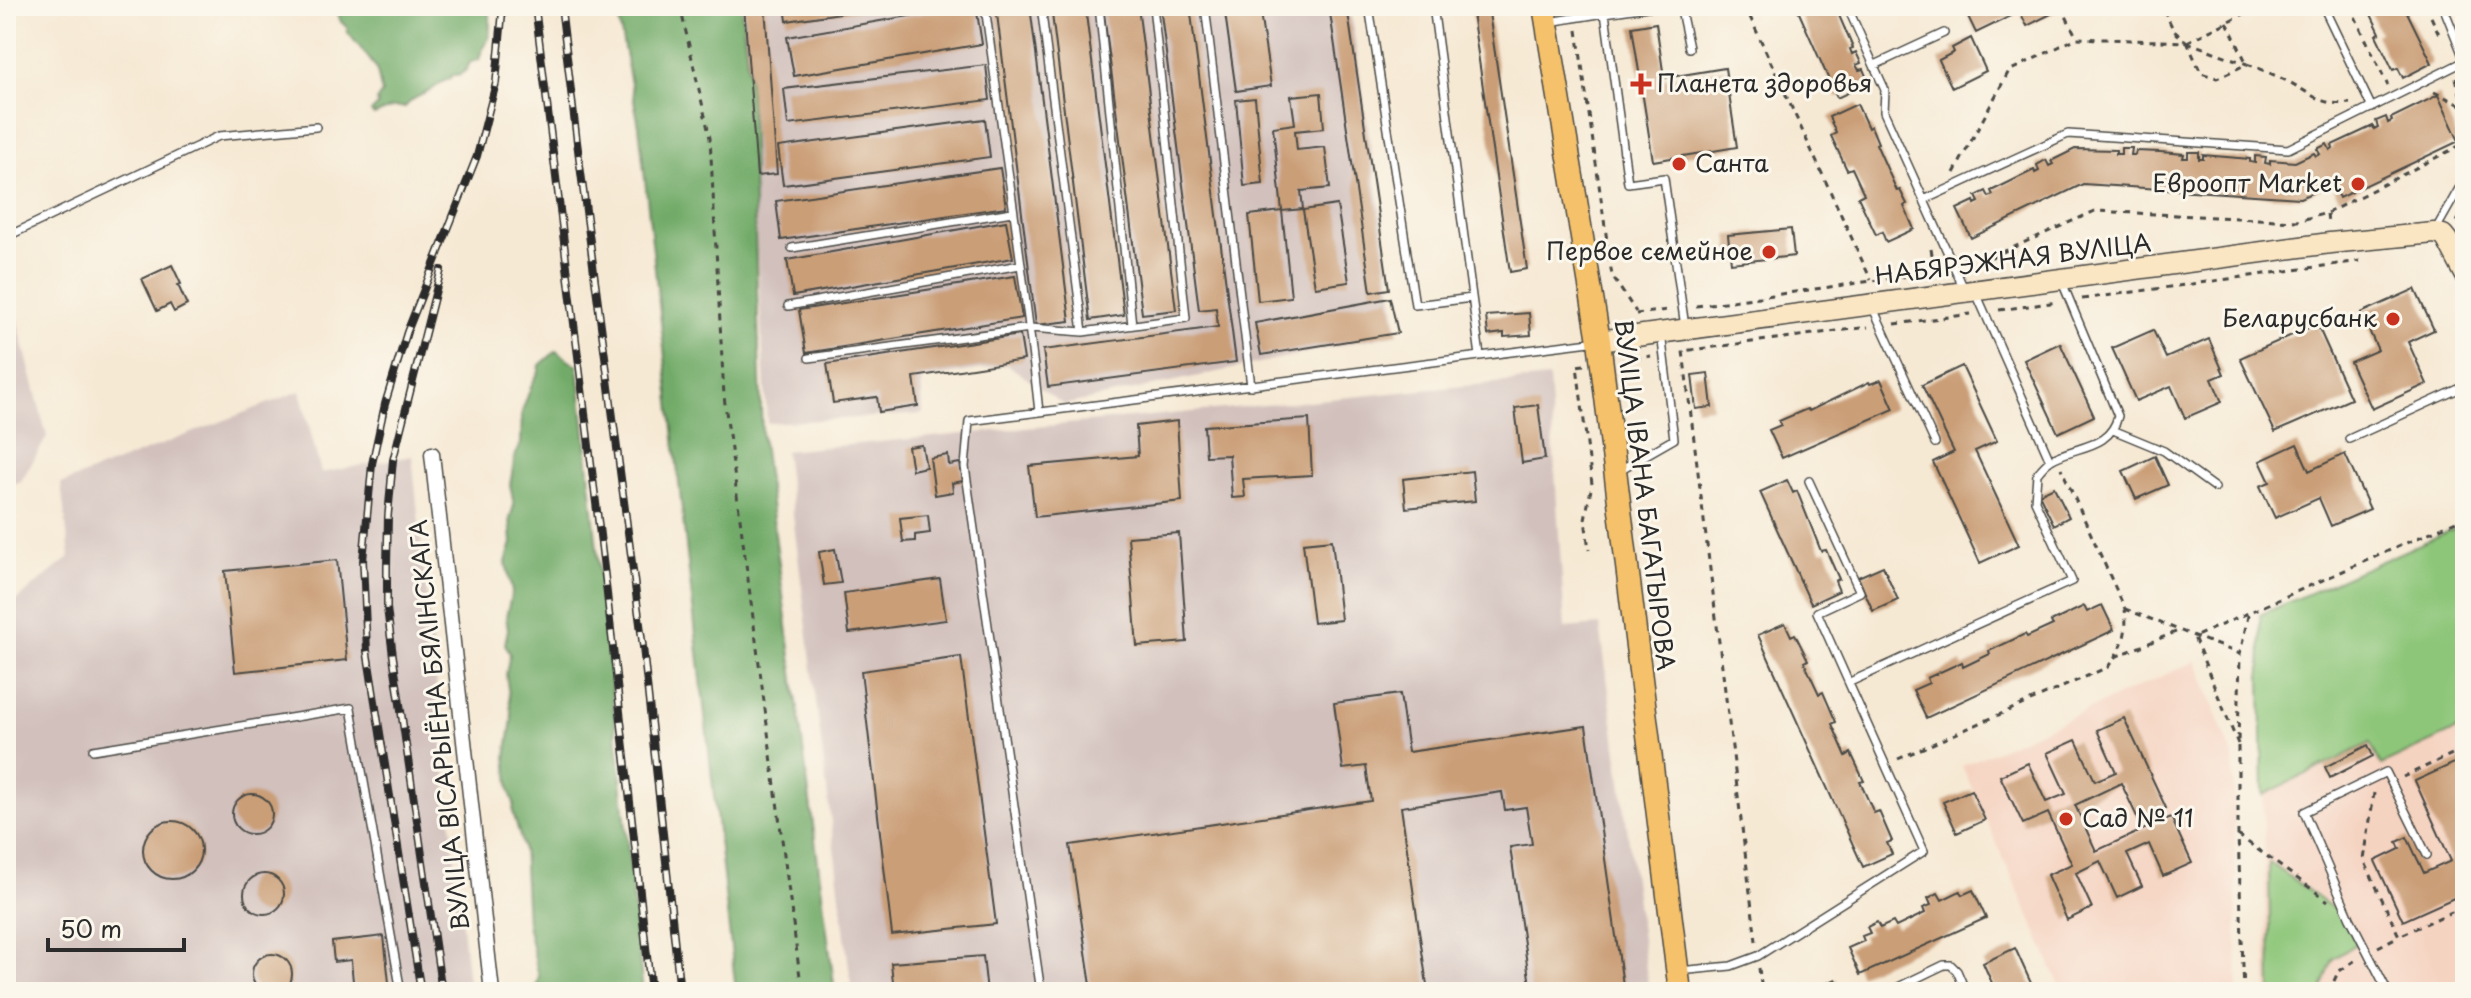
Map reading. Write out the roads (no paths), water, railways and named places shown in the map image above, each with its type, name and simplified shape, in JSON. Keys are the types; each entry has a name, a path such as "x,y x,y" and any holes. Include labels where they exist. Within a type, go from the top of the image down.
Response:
{"main road":[{"name":"ВУЛІЦА ІВАНА БАГАТЫРОВА","path":"1546,14 1599,341 1678,982"},
{"name":"НАБЯРЭЖНАЯ ВУЛІЦА","path":"1599,341 2330,243 2434,233"},
{"path":"2434,233 2443,235 2447,240 2460,280"}],"street":[{"name":"ВУЛІЦА ВІСАРЫЁНА БЯЛІНСКАГА","path":"432,454 492,992"}],"lane":[{"path":"985,6 1039,412"},
{"path":"1041,6 1083,332"},
{"path":"1099,6 1132,325"},
{"path":"809,358 1030,328 1083,332 1186,318 1153,6"},
{"path":"1205,6 1251,386"},
{"path":"1369,6 1415,305 1472,298"},
{"path":"1433,6 1480,356"},
{"path":"1546,14 1605,13 1654,6"},
{"path":"1680,6 1689,48"},
{"path":"1847,6 1885,90 1884,112 1955,269 1974,291 2053,459"},
{"path":"2323,6 2372,108"},
{"path":"1924,200 2068,134 2288,149 2465,61 2443,6"},
{"path":"1605,13 1628,183 1664,178 1686,330"},
{"path":"1875,65 1944,33"},
{"path":"6,237 219,136 316,127"},
{"path":"2434,233 2465,178"},
{"path":"792,248 1012,212"},
{"path":"788,306 1020,265"},
{"path":"1850,682 2072,581 2035,501 2037,474 2053,459 2101,442 2113,430 2118,416 2061,280"},
{"path":"1871,304 1935,443"},
{"path":"1616,472 1674,439 1661,333"},
{"path":"1041,992 965,467 969,421 1599,341"},
{"path":"2349,439 2465,386"},
{"path":"2113,430 2164,451 2215,488"},
{"path":"6,433 9,446 6,447"},
{"path":"1678,982 1758,956 1924,851 1817,612 1860,592 1809,481"},
{"path":"93,750 351,708 401,992"},
{"path":"2388,992 2350,918 2304,812 2386,772 2427,855"},
{"path":"1888,992 1944,965 1951,965 1966,992"}],"railway":[{"path":"421,992 367,651 363,561 372,464 385,404 407,332 477,156 496,83 503,6"},
{"path":"535,6 605,576 651,992"},
{"path":"561,6 643,647 680,992"},
{"path":"441,270 393,460 388,516 387,608 442,992"}],"place":[{"name":"Планета здоровья","path":"1641,84"},
{"name":"Санта","path":"1679,164"},
{"name":"Евроопт Market","path":"2358,184"},
{"name":"Первое семейное","path":"1769,252"},
{"name":"Беларусбанк","path":"2393,319"},
{"name":"Сад № 11","path":"2066,819"}]}
